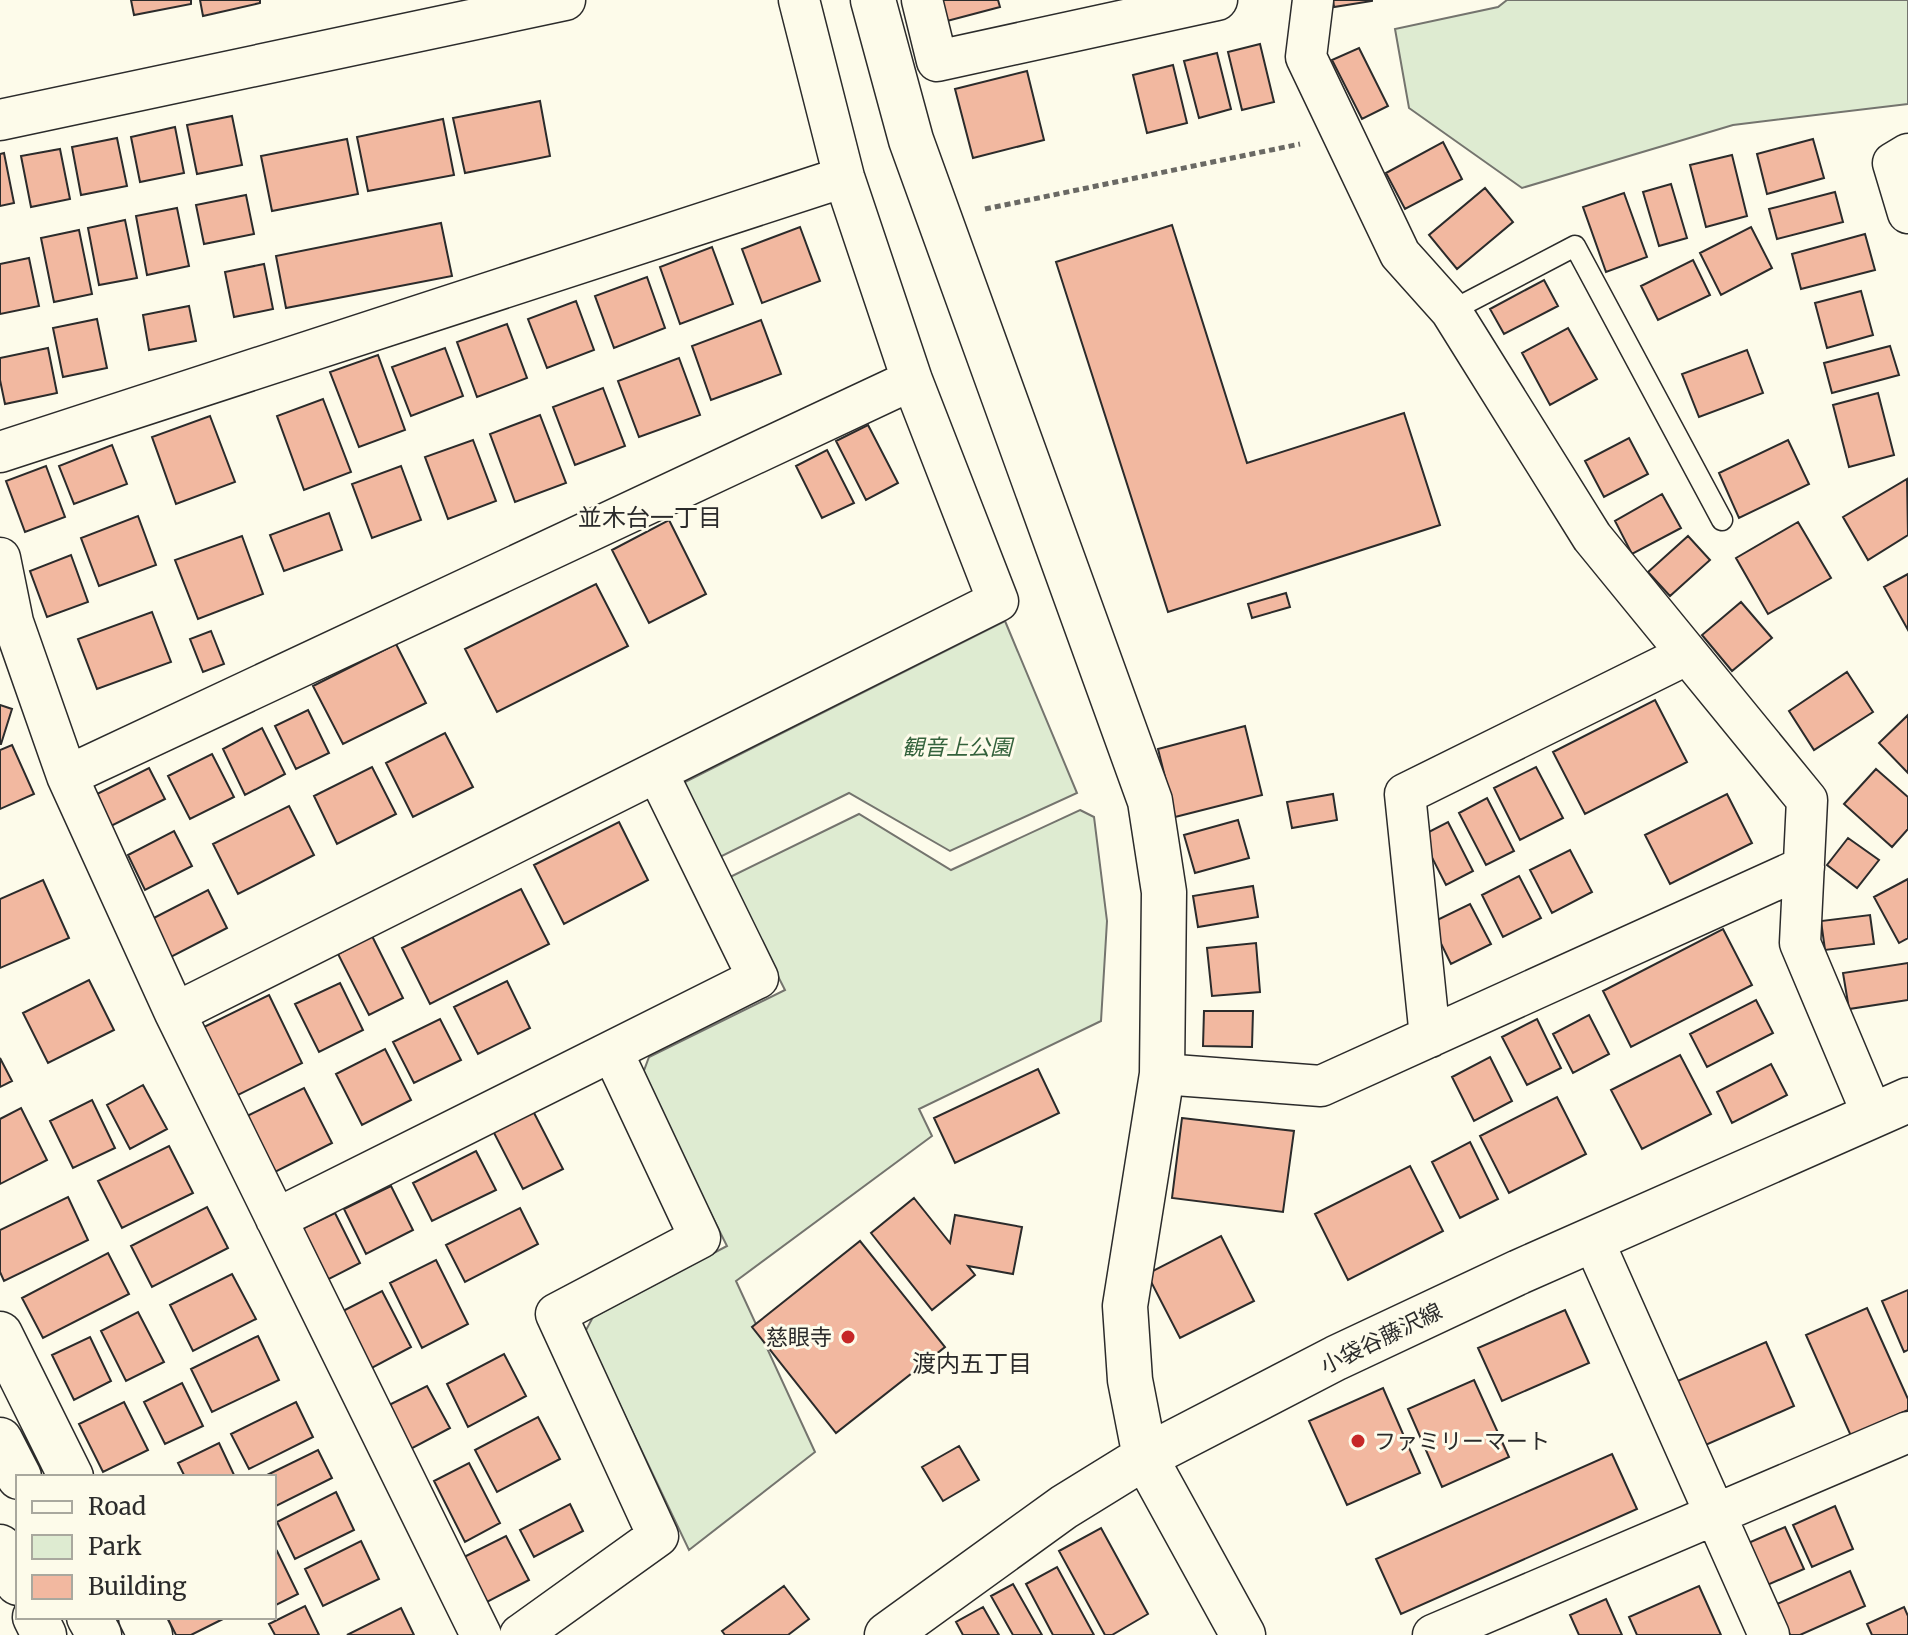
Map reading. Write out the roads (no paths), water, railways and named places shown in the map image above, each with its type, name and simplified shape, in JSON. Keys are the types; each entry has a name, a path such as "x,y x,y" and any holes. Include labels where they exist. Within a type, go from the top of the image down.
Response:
{"street":[{"path":"0,120 565,0"},
{"path":"175,1013 998,601 912,380 844,177 799,0"},
{"path":"873,0 911,140 1150,801 1164,892 1162,1074 1125,1306 1130,1380 1145,1457 1243,1635"},
{"path":"922,0 937,61 1217,0"},
{"path":"1313,0 1306,57 1400,254 1451,311 1592,537 1807,800 1800,943 1890,1108"},
{"path":"1908,154 1893,163 1908,213"},
{"path":"0,452 844,177"},
{"path":"67,776 912,380"},
{"path":"0,558 13,622 67,776 175,1013 481,1635"},
{"path":"1430,1037 1405,794 1686,655"},
{"path":"276,1219 758,978 657,772"},
{"path":"1162,1074 1321,1086 1804,867"},
{"path":"520,1635 658,1536 556,1314 700,1238 612,1051"},
{"name":"小袋谷藤沢線","path":"887,1635 1064,1507 1145,1457 1336,1358 1890,1108"},
{"path":"1593,1240 1769,1635"},
{"path":"0,1334 70,1475"},
{"path":"1433,1635 1908,1432"},
{"path":"0,1440 18,1475"},
{"path":"0,1547 16,1579"}],"lane":[{"path":"1451,311 1575,246 1722,520"}],"place":[{"name":"慈眼寺","path":"848,1337"},
{"name":"ファミリーマート","path":"1358,1441"}],"district":[{"name":"並木台一丁目","path":"650,518"},
{"name":"渡内五丁目","path":"972,1364"}],"park label":[{"name":"観音上公園","path":"957,747"}]}
